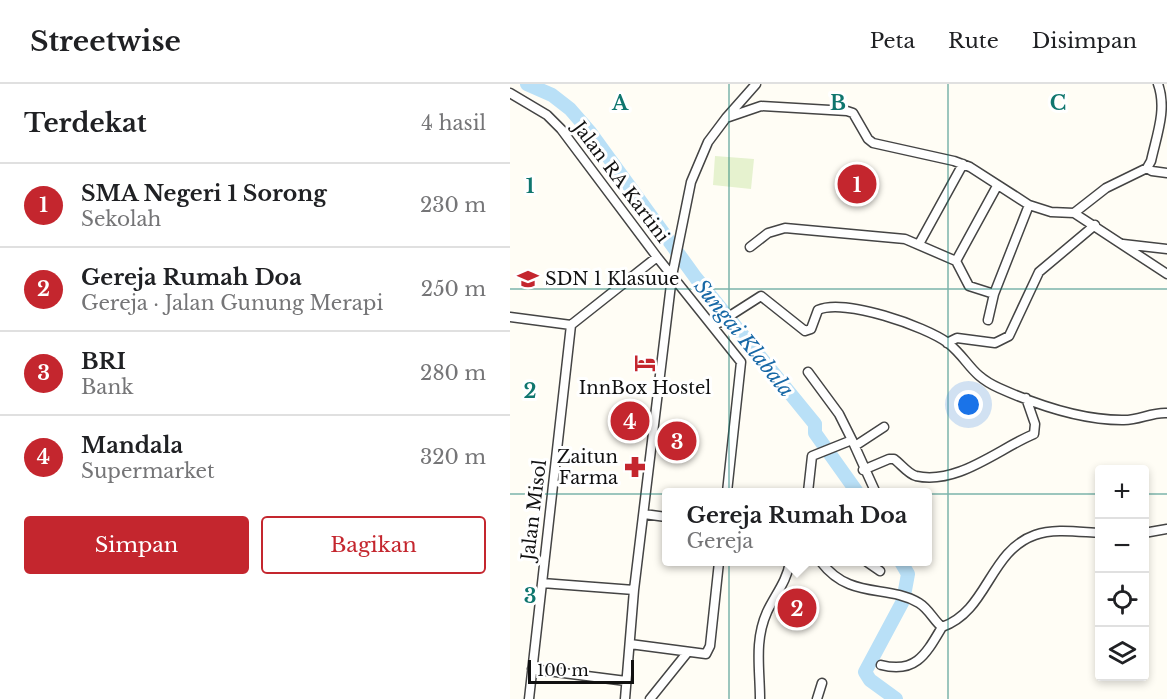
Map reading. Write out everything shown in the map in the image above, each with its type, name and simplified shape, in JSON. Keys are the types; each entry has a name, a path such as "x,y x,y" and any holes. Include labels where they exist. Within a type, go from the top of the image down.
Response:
{"street":[{"path":"625,699 634,590 672,276 691,182 708,142 756,84"},
{"path":"1074,213 1123,177 1146,168 1152,161 1156,136 1166,109 1165,98 1158,84"},
{"name":"Jalan RA Kartini","path":"510,93 547,116 561,129 672,276 718,324 741,362 727,488"},
{"path":"726,118 761,106 847,111 857,117 868,139 873,143 963,164 1029,205 1051,212 1074,213 1167,274"},
{"path":"919,244 963,164"},
{"path":"1146,168 1152,171 1167,172"},
{"path":"956,261 997,186"},
{"path":"988,320 994,294 1029,205"},
{"path":"947,343 957,338 995,343 1009,336 1039,272 1095,225"},
{"path":"750,247 768,232 785,228 905,238 956,261 969,286 994,294"},
{"path":"1122,244 1167,249"},
{"path":"510,317 571,325 657,257"},
{"path":"718,324 761,296 807,331 811,329 818,310 842,306 924,329 947,343 972,372 1000,388 1066,413 1122,420 1167,413"},
{"name":"Jalan Misol","path":"528,699 571,325"},
{"path":"808,372 839,414 872,488"},
{"path":"863,470 889,459 894,459 916,476 947,475 969,467 1034,434 1035,424 1026,398"},
{"path":"808,488 811,460 817,454 835,446 854,443 884,428"},
{"path":"644,514 662,516"},
{"path":"1149,532 1167,529"},
{"path":"881,665 903,668 921,658 942,627 958,621 978,601 1002,558 1023,541 1049,532 1095,533"},
{"path":"630,644 702,655 710,646 718,566"},
{"path":"760,699 757,667 761,628 788,566"},
{"path":"826,566 833,574 859,588 909,599 921,604 942,627"},
{"path":"874,566 880,571"},
{"path":"542,583 634,590"},
{"path":"650,699 687,653"},
{"path":"532,669 626,681"},
{"path":"817,699 822,683"}],"green space":[{"path":"715,156 754,159 751,189 713,185"}],"waterway":[{"name":"Sungai Klabala","path":"527,84 552,95 570,109 590,132 696,278 815,424 815,433 854,488"},
{"name":"Sungai Klabala","path":"896,699 870,680 865,672 903,601 908,574 903,566"}],"place":[{"name":"SMA Negeri 1 Sorong","path":"857,184"},
{"name":"SDN 1 Klasuue","path":"528,279"},
{"name":"InnBox Hostel","path":"645,363"},
{"name":"Mandala","path":"630,421"},
{"name":"BRI","path":"677,441"},
{"name":"Zaitun Farma","path":"635,467"},
{"name":"Gereja Rumah Doa","path":"797,608"}]}
